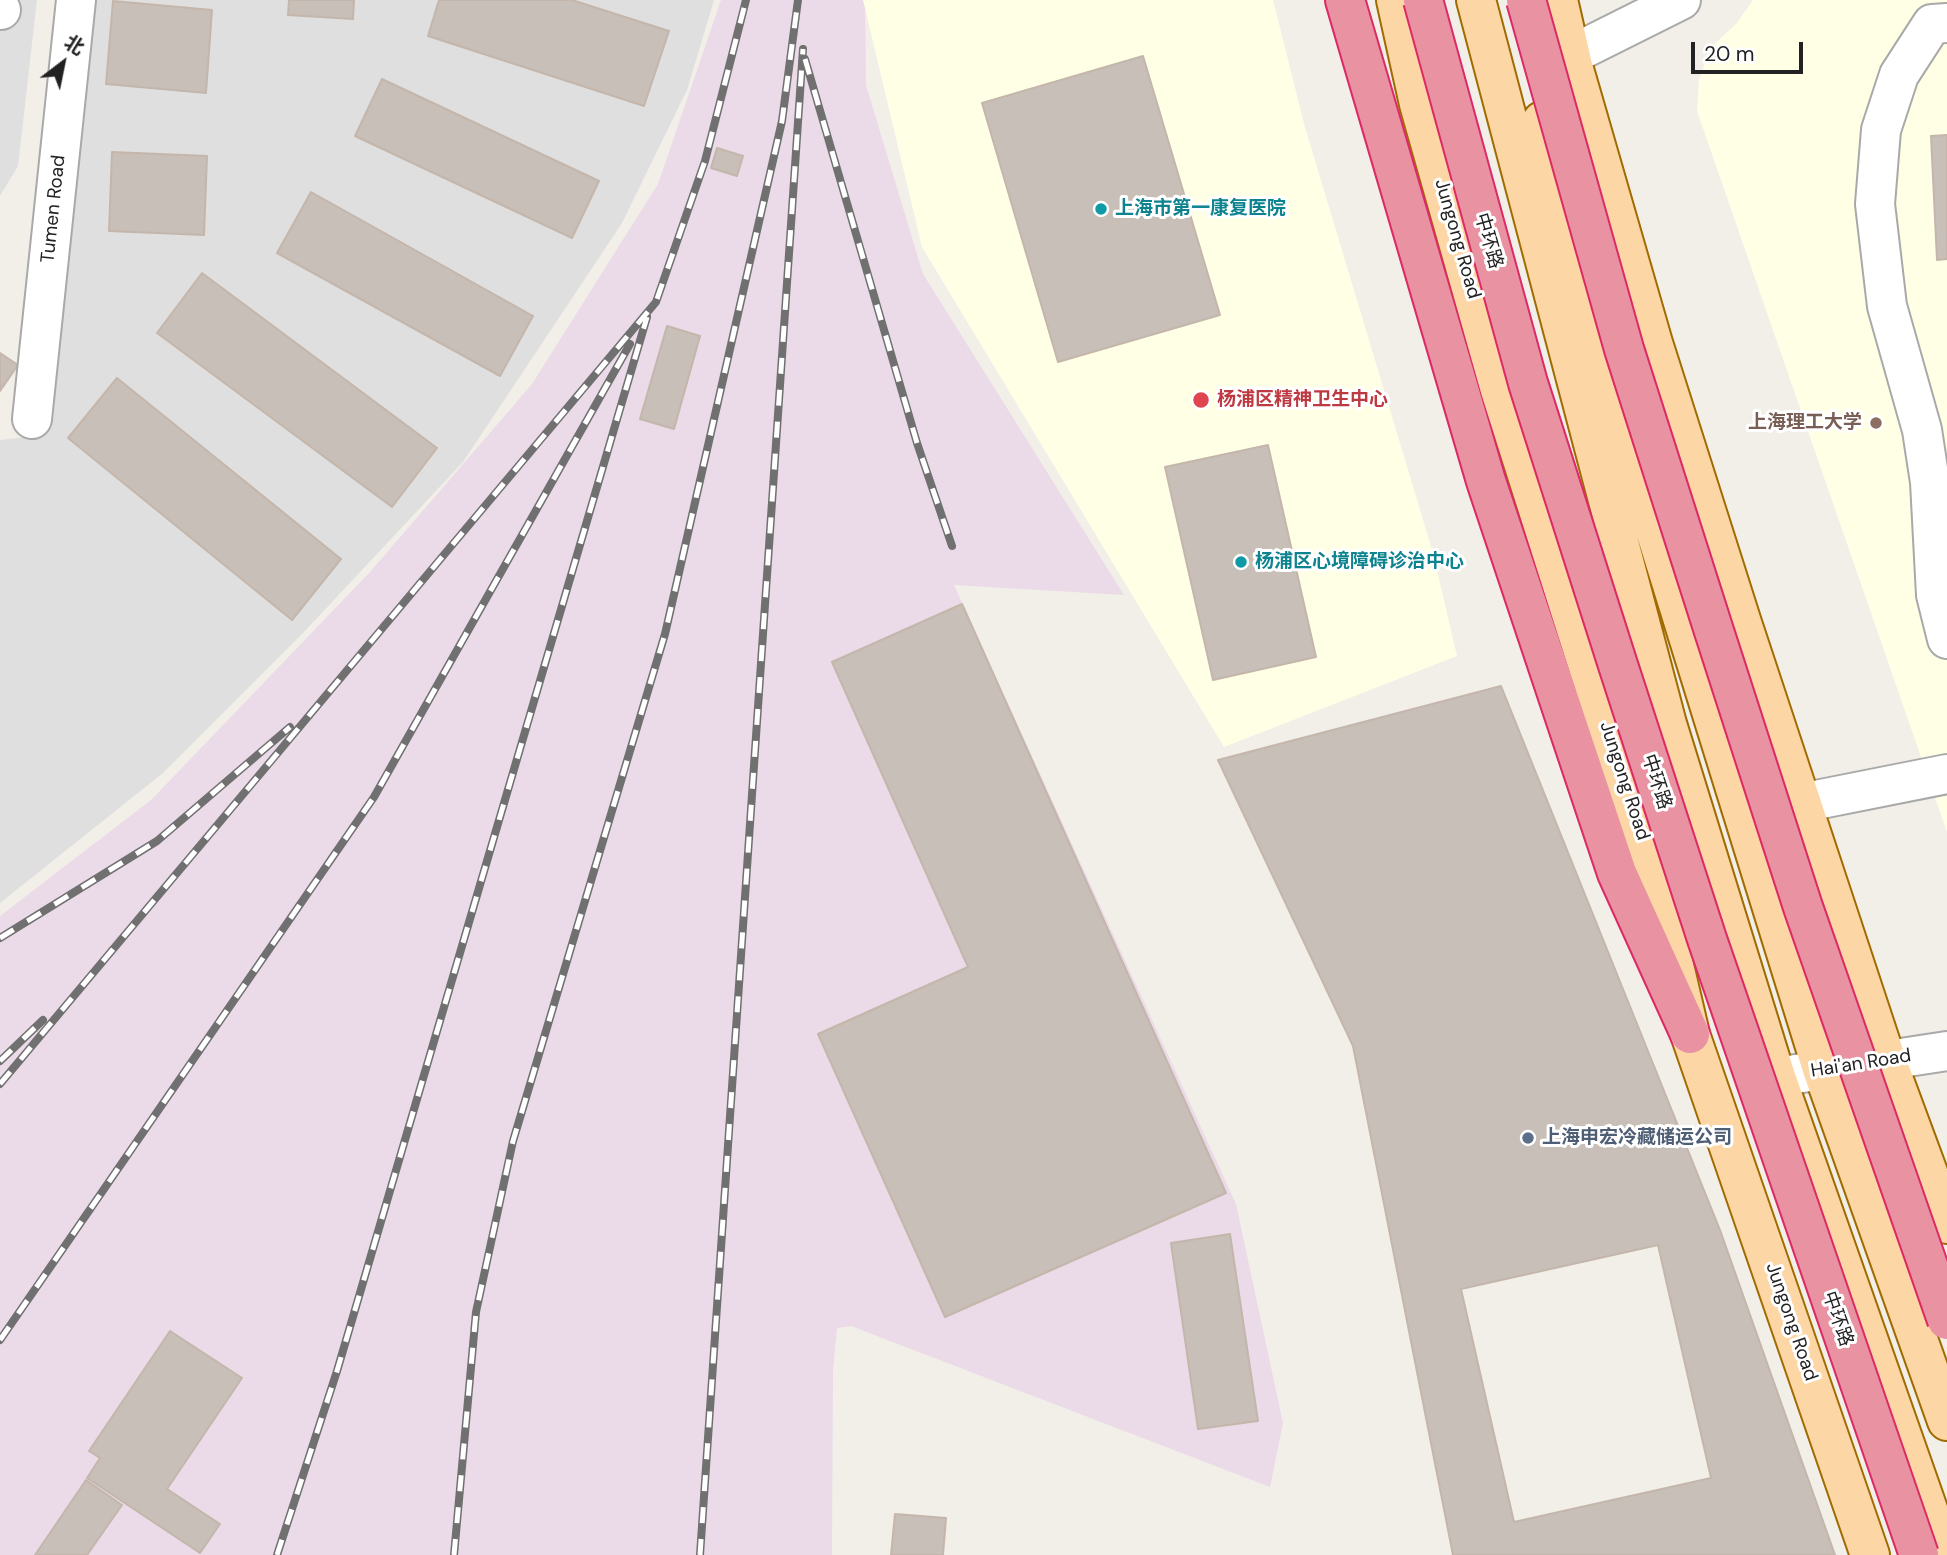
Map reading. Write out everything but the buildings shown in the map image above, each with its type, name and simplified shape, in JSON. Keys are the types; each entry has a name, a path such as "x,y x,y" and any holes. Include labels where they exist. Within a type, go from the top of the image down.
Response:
{"highway":[{"path":"1345,0 1486,481 1617,873 1690,1034"},
{"name":"中环路","path":"1423,0 1528,383 1707,939 1919,1555"},
{"path":"1526,0 1624,349 1803,907 1947,1320"}],"main road":[{"name":"Jungong Road","path":"1396,0 1419,104 1500,390 1650,862 1690,1034 1870,1555"},
{"path":"1433,0 1505,45 1584,104"},
{"path":"1476,0 1505,45 1822,1069 1947,1421"},
{"path":"1511,0 1505,45 1667,724 1776,1077 1944,1555"},
{"path":"1558,0 1584,104 1653,343 1886,1059 1947,1224"},
{"path":"1789,1315 1895,1415"}],"street":[{"name":"Tumen Road","path":"33,419 76,0"},
{"path":"1571,55 1681,0"},
{"path":"1947,23 1932,24 1899,75 1881,130 1875,204 1887,306 1914,398 1927,460 1936,595 1947,639"},
{"path":"1801,803 1938,775"},
{"name":"Hai'an Road","path":"1776,1077 1947,1051"}],"shaded area":[{"path":"0,0 37,0 18,166 0,196"},
{"path":"87,0 714,0 687,90 622,223 463,462 303,633 163,773 0,903 0,440 35,436"},
{"path":"721,0 865,0 866,85 923,274 1124,595 954,585 1236,1204 1283,1423 1270,1487 851,1326 837,1328 833,1371 832,1555 0,1555 0,916 151,800 370,572 532,384 658,184"},
{"name":"杨浦区精神卫生中心","path":"863,0 1273,0 1304,124 1433,553 1457,656 1224,747 922,247"},
{"name":"上海理工大学","path":"1753,0 1947,0 1947,832 1697,111 1699,80 1710,48 1736,24"}],"railway":[{"path":"0,1084 656,302 705,161 746,0"},
{"path":"454,1555 476,1312 513,1141 665,634 782,121 798,0"},
{"path":"700,1555 803,49"},
{"path":"805,59 917,443 952,546"},
{"path":"277,1555 337,1371 647,317"},
{"path":"0,1340 374,797 630,344"},
{"path":"0,938 157,841 290,727"},
{"path":"0,1061 43,1020"}],"place":[{"name":"上海市第一康复医院","path":"1101,209"},
{"name":"杨浦区精神卫生中心","path":"1201,400"},
{"name":"上海理工大学","path":"1876,423"},
{"name":"杨浦区心境障碍诊治中心","path":"1241,562"},
{"name":"上海申宏冷藏储运公司","path":"1528,1138"}]}
